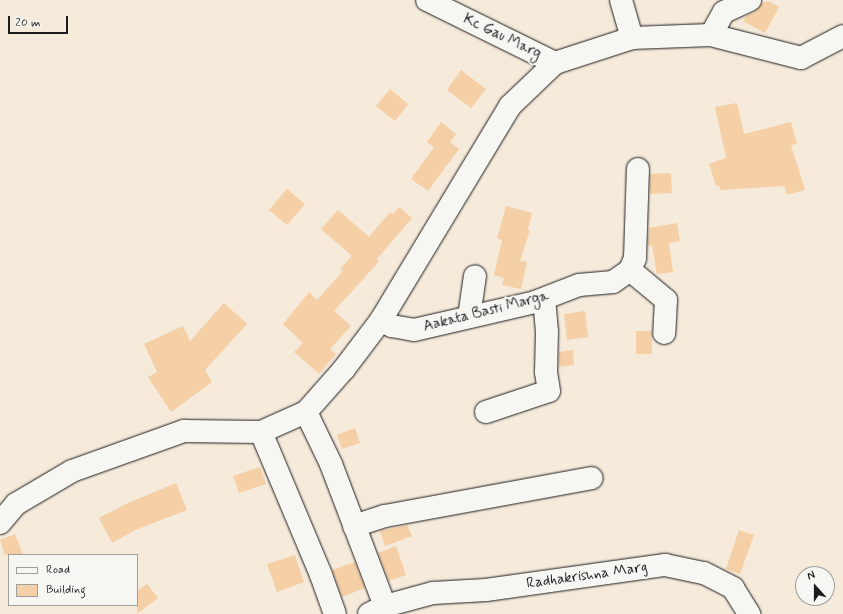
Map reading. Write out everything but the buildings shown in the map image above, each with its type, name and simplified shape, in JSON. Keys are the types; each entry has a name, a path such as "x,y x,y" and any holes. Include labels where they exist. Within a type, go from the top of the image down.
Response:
{"street":[{"name":"Kc Gau Marg","path":"427,0 555,63"},
{"path":"622,0 632,38"},
{"path":"711,35 724,12 750,0"},
{"path":"0,523 16,504 72,471 184,431 261,432 306,412 344,369 381,320 510,106 555,63 632,38 711,35 801,58 843,36"},
{"path":"638,169 635,258 630,270 666,300 664,333"},
{"name":"Aakata Basti Marga","path":"381,320 392,326 414,330 544,299 579,284 613,282 630,270"},
{"path":"469,317 475,276"},
{"path":"486,412 549,391 546,372 547,332 544,299"},
{"path":"306,412 331,464 354,526 377,610"},
{"path":"261,432 321,575 335,614"},
{"path":"354,526 385,516 592,478"},
{"name":"Radhakrishna Marg","path":"377,610 410,607 432,593 486,590 665,565 704,573 733,588 749,614"}]}
